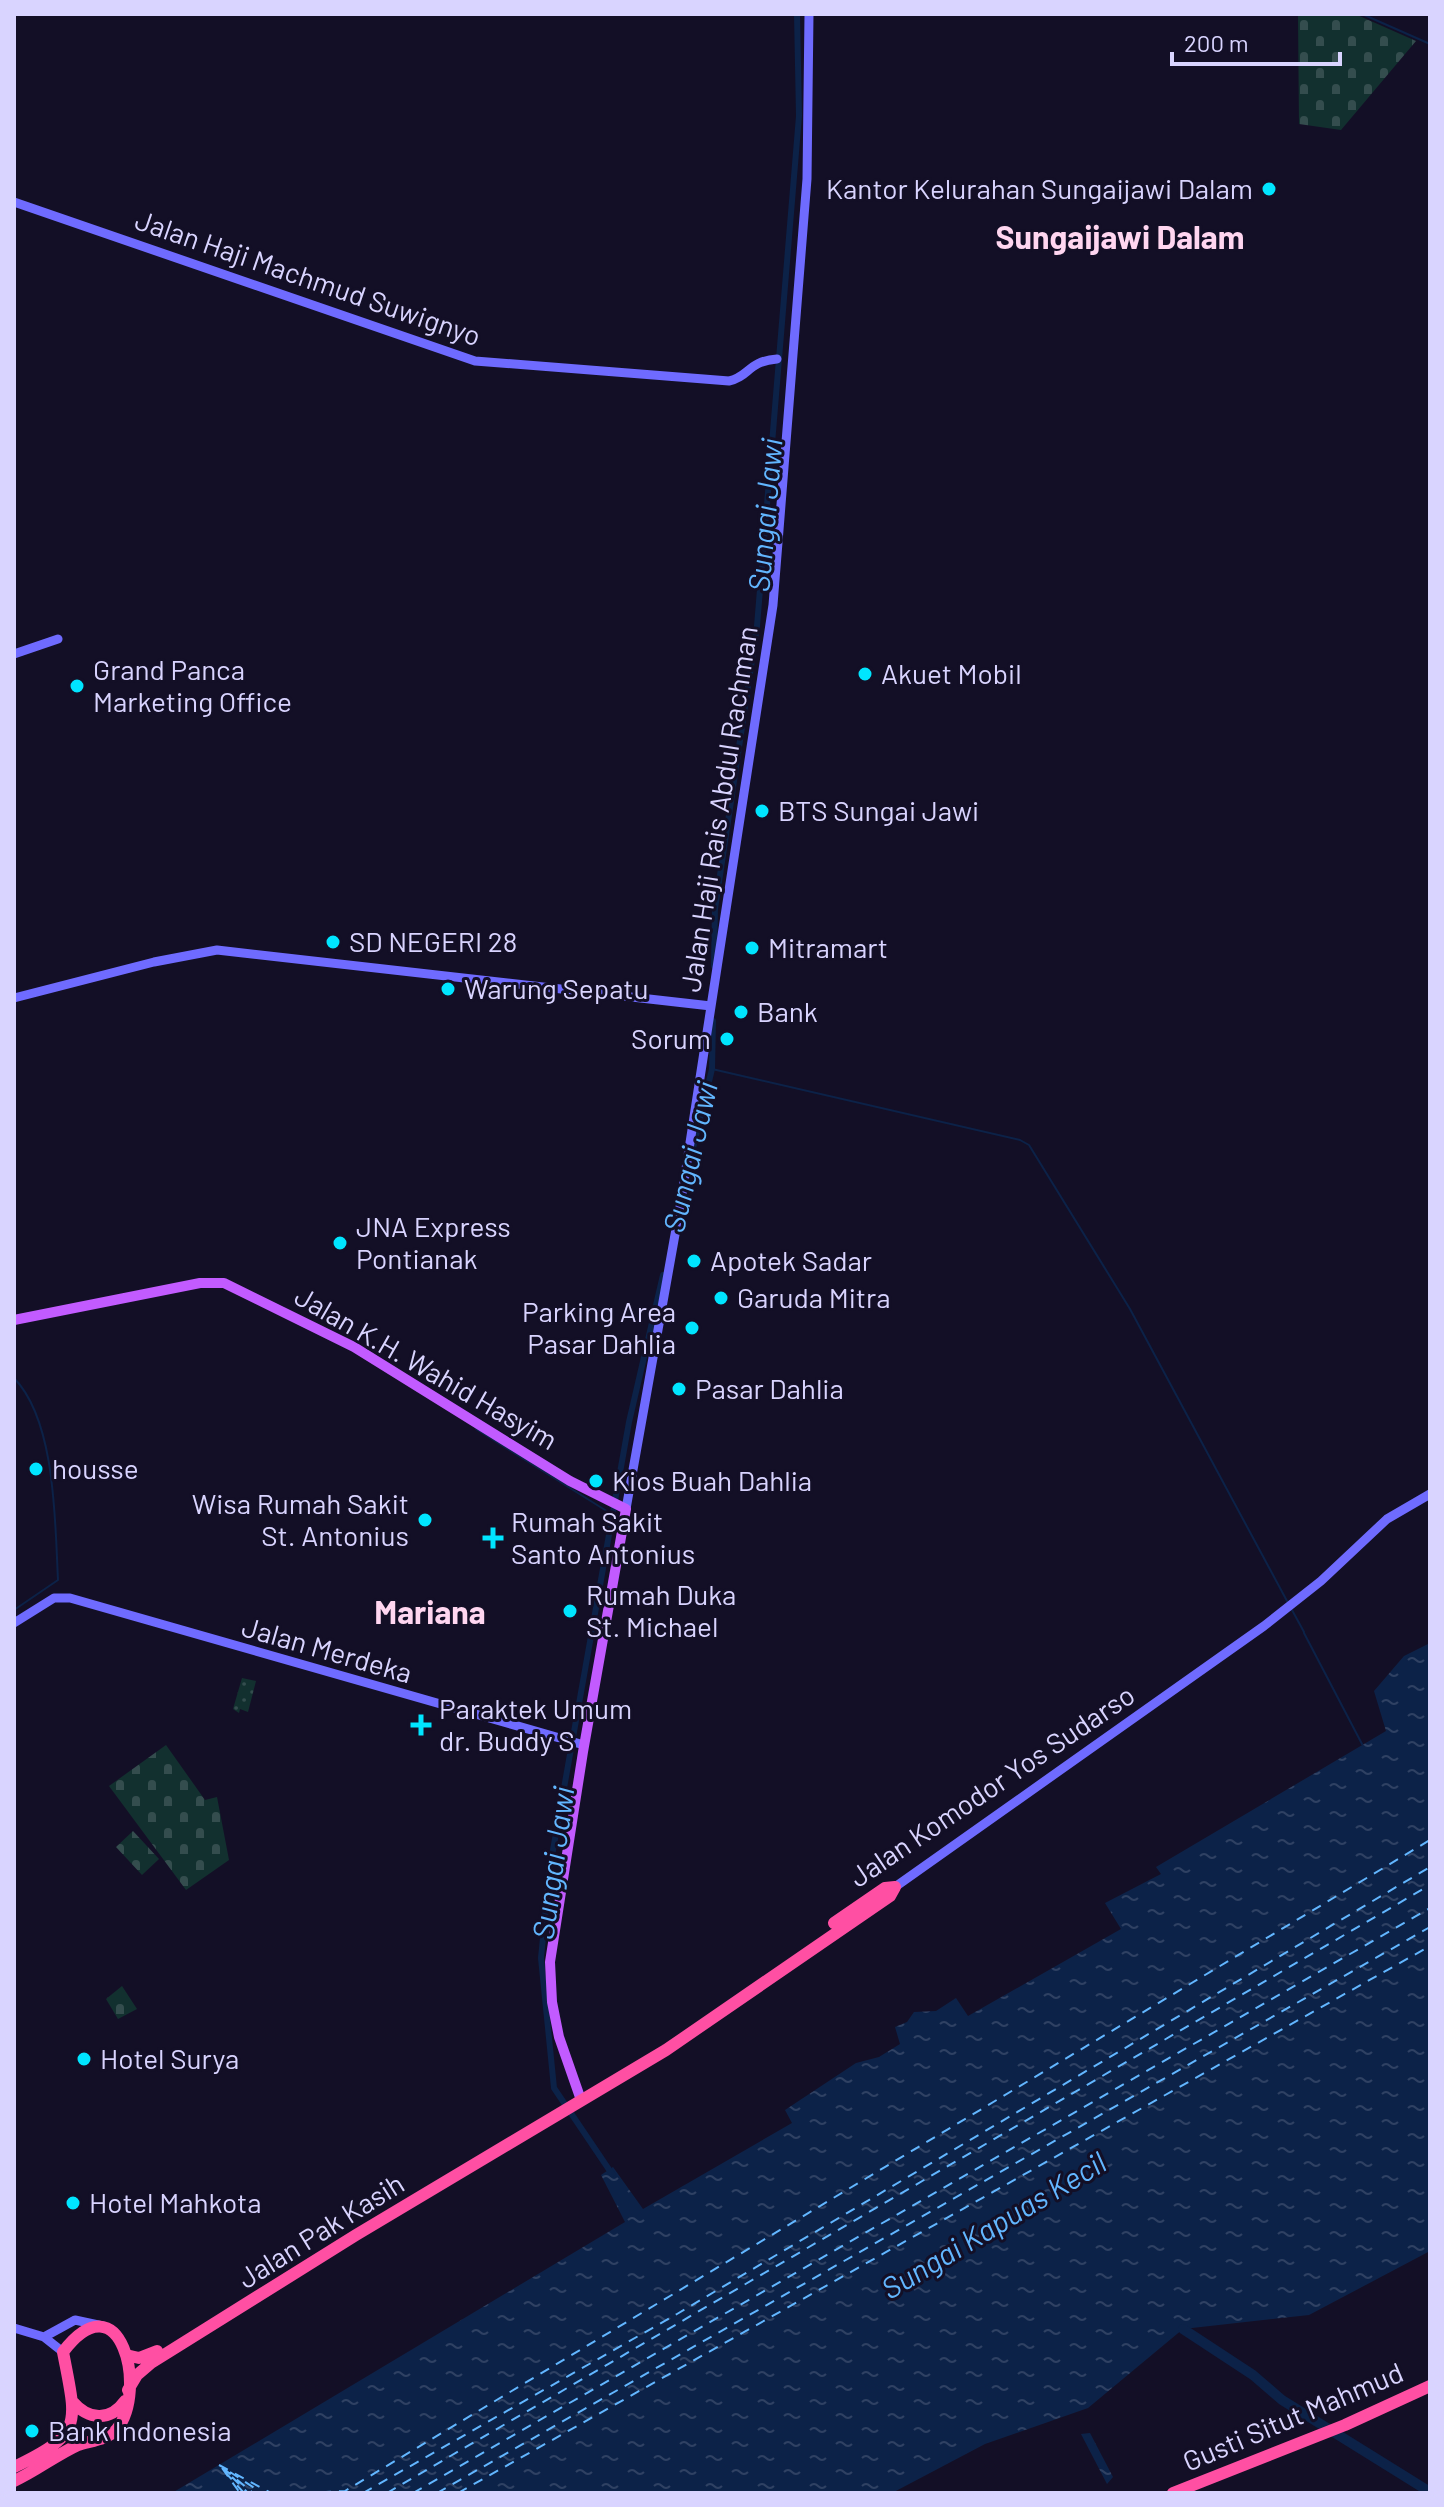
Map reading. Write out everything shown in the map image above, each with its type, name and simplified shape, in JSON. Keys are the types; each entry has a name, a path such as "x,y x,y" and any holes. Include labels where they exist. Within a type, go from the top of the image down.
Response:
{"highway":[{"path":"576,2101 606,2088 733,2005 890,1896 895,1887"},
{"name":"Jalan Komodor Yos Sudarso","path":"576,2101 731,2001 758,1977 869,1898 885,1888 895,1887"},
{"name":"Jalan Pak Kasih","path":"126,2355 145,2357 166,2346 576,2101"},
{"name":"Jalan Pak Kasih","path":"128,2394 137,2375 151,2363 480,2156"},
{"path":"14,2467 68,2444 116,2431 128,2394 126,2355 115,2332 103,2326 81,2333 63,2352 72,2401 68,2444 14,2481"},
{"name":"Gusti Situt Mahmud","path":"1173,2493 1341,2427 1430,2386"},
{"path":"72,2401 83,2413 101,2417 113,2414 128,2394"}],"main road":[{"name":"Jalan K.H. Wahid Hasyim","path":"14,1320 200,1283 224,1283 354,1347 609,1503 624,1509"},
{"path":"576,2101 559,2037 550,1977 554,1928 581,1744 624,1509"}],"street":[{"name":"Jalan Haji Rais Abdul Rachman","path":"624,1509 705,1041 773,605 807,179 809,14"},
{"name":"Jalan Haji Machmud Suwignyo","path":"14,202 233,274 475,361 732,381 755,362 777,359"},
{"path":"14,654 58,639"},
{"path":"14,998 154,962 217,950 709,1006"},
{"name":"Jalan Komodor Yos Sudarso","path":"895,1887 1264,1626 1343,1562 1387,1519 1430,1494"},
{"name":"Jalan Merdeka","path":"14,1623 59,1597 581,1744"},
{"path":"44,2337 81,2319 103,2326"},
{"path":"14,2328 44,2337 63,2352"}],"green space":[{"path":"1298,14 1355,14 1416,41 1341,130 1299,124"},
{"path":"242,1678 256,1681 248,1712 240,1709 239,1713 233,1709"},
{"path":"166,1745 205,1800 217,1797 229,1860 186,1890 109,1786"},
{"path":"133,1831 159,1859 142,1875 116,1847"},
{"path":"122,1986 137,2009 118,2019 106,1999"}],"water":[{"name":"Sungai Kapuas Kecil","path":"1430,1643 1430,2251 1309,2315 1183,2329 1088,2408 985,2444 892,2493 172,2493 625,2222 601,2175 613,2167 643,2209 792,2123 785,2110 856,2063 879,2057 900,2044 895,2027 907,2022 914,2012 936,2011 956,1998 968,2016 1121,1929 1105,1903 1161,1874 1156,1867 1386,1731 1374,1691 1404,1656"},
{"path":"1090,2433 1113,2477 1107,2484 1081,2434"}],"waterway":[{"name":"Sungai Jawi","path":"714,966 715,909 757,626 799,116 797,14"},
{"path":"1362,14 1430,44"},
{"name":"Sungai Jawi","path":"693,1148 712,1069 713,1021"},
{"path":"712,1069 1020,1140 1029,1145 1130,1309 1287,1601"},
{"name":"Sungai Jawi","path":"612,2174 554,2088 541,1958 550,1867 629,1422 663,1275"},
{"path":"14,1378 28,1397 46,1446 54,1502 58,1580 14,1610"},
{"path":"476,1429 613,1515"},
{"path":"1292,1610 1304,1632"},
{"path":"1304,1633 1362,1744"},
{"path":"1183,2329 1253,2375 1282,2400 1430,2492"}],"ferry route":[{"path":"303,2493 345,2491 1430,1840"},
{"path":"363,2493 677,2314 1430,1867"},
{"path":"387,2493 1430,1885"},
{"path":"413,2493 1430,1908"},
{"path":"437,2493 1430,1927"},
{"path":"458,2493 1430,1946"},
{"path":"219,2465 271,2493"},
{"path":"222,2468 240,2493"},
{"path":"223,2468 253,2493"},
{"path":"225,2472 244,2493"},
{"path":"230,2472 262,2493"},
{"path":"232,2477 248,2493"}],"place":[{"name":"Kantor Kelurahan Sungaijawi Dalam","path":"1269,189"},
{"name":"Akuet Mobil","path":"865,674"},
{"name":"Grand Panca Marketing Office","path":"77,686"},
{"name":"BTS Sungai Jawi","path":"762,811"},
{"name":"SD NEGERI 28","path":"333,942"},
{"name":"Mitramart","path":"752,948"},
{"name":"Warung Sepatu","path":"448,989"},
{"name":"Bank","path":"741,1012"},
{"name":"Sorum","path":"727,1039"},
{"name":"JNA Express Pontianak","path":"340,1243"},
{"name":"Apotek Sadar","path":"694,1261"},
{"name":"Garuda Mitra","path":"721,1298"},
{"name":"Parking Area Pasar Dahlia","path":"692,1328"},
{"name":"Pasar Dahlia","path":"679,1389"},
{"name":"housse","path":"36,1469"},
{"name":"Kios Buah Dahlia","path":"596,1481"},
{"name":"Wisa Rumah Sakit St. Antonius","path":"425,1520"},
{"name":"Rumah Sakit Santo Antonius","path":"493,1538"},
{"name":"Rumah Duka St. Michael","path":"570,1611"},
{"name":"Paraktek Umum dr. Buddy S","path":"421,1725"},
{"name":"Hotel Surya","path":"84,2059"},
{"name":"Hotel Mahkota","path":"73,2203"},
{"name":"Bank Indonesia","path":"32,2431"}],"district":[{"name":"Sungaijawi Dalam","path":"1120,238"},
{"name":"Mariana","path":"430,1613"}]}
